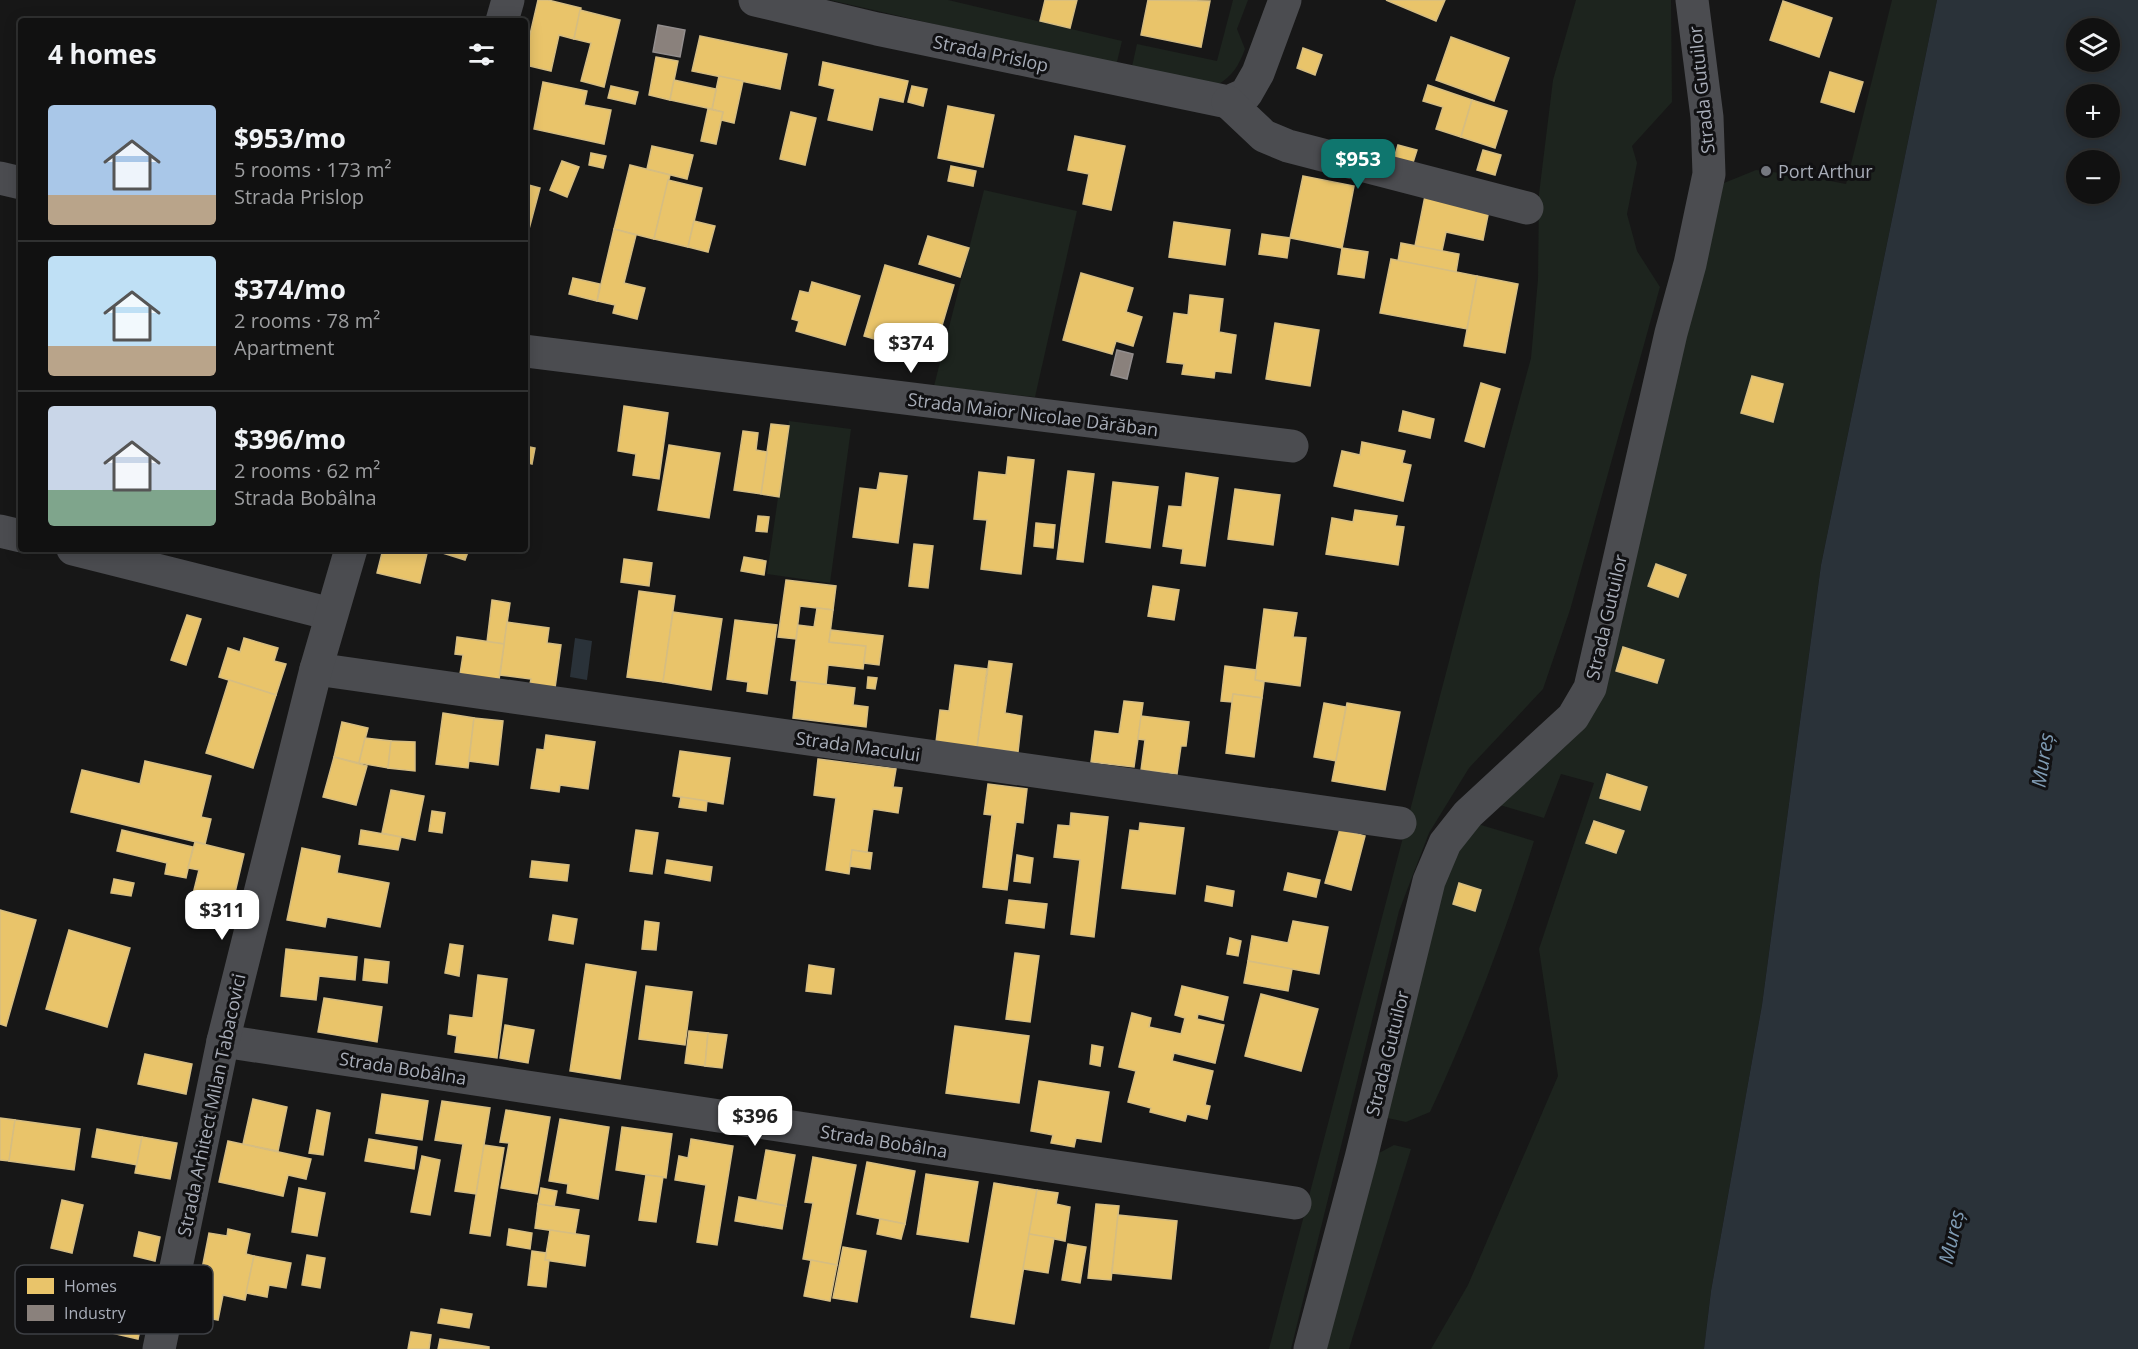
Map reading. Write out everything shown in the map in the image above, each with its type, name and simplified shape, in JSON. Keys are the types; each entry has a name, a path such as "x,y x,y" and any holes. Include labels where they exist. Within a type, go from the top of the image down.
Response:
{"street":[{"path":"503,18 508,0"},
{"name":"Strada Prislop","path":"755,0 877,29 1228,102"},
{"path":"1285,0 1258,73 1246,94 1228,102 1264,136 1288,146 1527,208"},
{"name":"Strada Gutuilor","path":"1310,1349 1361,1158 1429,881 1445,843 1468,814 1573,717 1590,688 1709,174 1707,117 1692,0"},
{"path":"0,178 18,182"},
{"name":"Strada Maior Nicolae Dărăban","path":"528,351 1292,446"},
{"path":"0,531 18,535"},
{"path":"86,552 331,614"},
{"name":"Strada Arhitect Milan Tabacovici","path":"177,1265 224,1041 316,669 350,552"},
{"name":"Strada Macului","path":"316,669 1400,823"},
{"name":"Strada Bobâlna","path":"224,1041 1295,1203"},
{"name":"Strada Arhitect Milan Tabacovici","path":"159,1349 162,1334"}],"shaded area":[{"path":"830,0 948,0 1122,41 1116,66"},
{"path":"1233,0 1248,0 1237,29 1245,49 1235,70 1223,82 1217,85 1131,71 1137,44 1217,61"},
{"path":"1576,0 1671,0 1672,102 1632,146 1637,163 1627,214 1637,251 1660,287 1570,610 1543,689 1469,768 1429,833 1399,911 1291,1349 1269,1349 1463,608 1531,358 1538,279 1539,194 1553,80"},
{"path":"1892,0 1937,0 1821,565 1762,1005 1711,1291 1704,1349 1431,1349 1468,1285 1558,1076 1539,949 1594,783 1561,774 1544,818 1493,803 1572,734 1627,568 1724,183 1756,170 1846,184"},
{"path":"984,190 1077,211 1035,397 934,386"},
{"path":"789,421 851,429 830,583 767,574"},
{"path":"1471,822 1534,841 1486,978 1430,1112 1406,1122 1378,1116 1431,897"},
{"path":"1394,1145 1411,1149 1349,1349 1319,1349 1377,1154"}],"water":[{"name":"Mureș","path":"1937,0 2138,0 2138,1349 1704,1349 1711,1291 1762,1005 1821,565"},
{"path":"575,638 592,641 587,680 570,677"}],"building: Homes":[{"path":"538,0 548,0 581,8 574,39 559,35 551,71 528,66 528,43"},
{"path":"1045,0 1077,0 1070,28 1040,21"},
{"path":"1148,0 1210,1 1201,47 1141,35"},
{"path":"1386,0 1445,0 1436,21"},
{"path":"1783,1 1832,18 1819,57 1770,40"},
{"path":"580,10 620,20 604,87 581,81 591,43 574,39"},
{"path":"700,36 787,54 780,89 692,71"},
{"path":"1451,37 1509,58 1494,101 1436,80"},
{"path":"1303,48 1322,55 1315,75 1297,68"},
{"path":"656,57 678,61 670,100 649,95"},
{"path":"823,62 908,81 903,102 879,97 872,130 828,120 835,89 819,85"},
{"path":"1830,72 1863,82 1854,112 1821,102"},
{"path":"719,76 743,81 734,123 721,120 723,112 712,109"},
{"path":"674,80 716,89 712,109 670,100"},
{"path":"543,82 587,91 584,105 611,110 604,144 534,129"},
{"path":"1428,85 1472,100 1461,137 1436,129 1443,107 1423,101"},
{"path":"611,86 638,92 635,104 608,98"},
{"path":"912,86 927,89 923,106 908,102"},
{"path":"1472,100 1507,111 1495,148 1461,137"},
{"path":"948,106 994,115 983,167 938,158"},
{"path":"708,109 723,112 716,144 701,141"},
{"path":"791,112 816,118 805,165 780,159"},
{"path":"1075,136 1125,146 1111,210 1083,204 1089,174 1068,170"},
{"path":"1398,145 1417,150 1411,169 1392,165"},
{"path":"652,146 693,155 687,179 647,169"},
{"path":"1483,150 1501,155 1495,175 1477,170"},
{"path":"591,153 606,156 603,168 589,165"},
{"path":"562,161 579,167 567,197 550,190"},
{"path":"630,165 670,175 654,239 614,229"},
{"path":"951,166 976,171 973,186 948,181"},
{"path":"1303,176 1354,186 1342,248 1290,238"},
{"path":"668,180 702,188 688,247 654,239"},
{"path":"528,185 540,188 528,233"},
{"path":"1425,196 1489,210 1483,240 1446,232 1442,251 1415,246"},
{"path":"694,221 715,226 708,252 688,247"},
{"path":"1174,222 1230,230 1225,265 1169,257"},
{"path":"614,229 636,235 624,283 645,288 637,319 613,313 615,305 597,301"},
{"path":"1262,234 1290,238 1287,258 1259,254"},
{"path":"928,236 969,248 960,277 919,264"},
{"path":"1401,243 1459,254 1456,272 1398,261"},
{"path":"1342,248 1368,252 1364,278 1338,274"},
{"path":"1391,259 1477,276 1467,329 1380,313"},
{"path":"885,265 954,285 933,356 864,336"},
{"path":"1081,273 1133,288 1126,312 1142,317 1133,346 1116,341 1112,354 1063,340"},
{"path":"1477,276 1518,284 1505,353 1464,346"},
{"path":"573,278 600,284 597,301 569,294"},
{"path":"812,282 860,296 845,345 796,331 799,321 792,319 800,291 809,293"},
{"path":"1190,295 1223,299 1219,332 1236,335 1231,373 1215,371 1214,378 1182,374 1184,364 1167,362 1174,313 1188,315"},
{"path":"1275,323 1319,330 1310,386 1266,379"},
{"path":"1752,376 1783,384 1773,422 1741,413"},
{"path":"1481,383 1500,389 1484,447 1465,441"},
{"path":"624,406 668,413 659,479 633,475 636,454 618,451"},
{"path":"1403,411 1434,419 1430,438 1399,431"},
{"path":"771,424 789,426 779,497 761,494"},
{"path":"743,431 758,433 756,450 767,452 761,494 734,490"},
{"path":"1362,442 1405,451 1402,463 1411,465 1403,501 1334,486 1342,451 1360,455"},
{"path":"669,445 720,453 709,518 658,510"},
{"path":"528,447 535,448 532,464 528,463"},
{"path":"1008,457 1034,460 1021,574 981,569 987,520 974,519 979,472 1006,475"},
{"path":"1068,471 1094,474 1083,562 1057,559"},
{"path":"880,473 907,476 898,543 853,537 860,488 877,490"},
{"path":"1186,473 1218,478 1205,566 1181,563 1183,549 1163,546 1169,506 1182,507"},
{"path":"1113,482 1158,487 1150,548 1106,542"},
{"path":"1235,489 1280,495 1273,545 1228,539"},
{"path":"1355,510 1397,516 1395,526 1404,527 1398,565 1326,554 1332,518 1353,522"},
{"path":"758,516 769,517 767,532 756,531"},
{"path":"1036,523 1055,525 1053,548 1034,546"},
{"path":"914,544 933,546 928,588 909,586"},
{"path":"382,552 427,552 420,583 377,573"},
{"path":"440,552 468,552 465,560"},
{"path":"744,557 766,561 764,575 741,571"},
{"path":"624,559 652,563 649,586 621,582"},
{"path":"1656,564 1686,575 1678,597 1648,586"},
{"path":"786,580 836,586 833,610 800,606 796,639 778,637"},
{"path":"1153,586 1179,590 1174,620 1148,616"},
{"path":"639,591 675,596 663,682 627,677"},
{"path":"492,600 510,603 504,644 487,642"},
{"path":"817,608 833,610 829,642 866,646 863,669 828,665 826,685 791,680 798,625 814,627"},
{"path":"1264,609 1297,613 1293,637 1306,638 1300,686 1255,680"},
{"path":"673,612 722,619 711,690 663,682"},
{"path":"187,615 201,619 186,665 171,660"},
{"path":"735,620 777,625 767,694 747,691 748,682 727,679"},
{"path":"507,622 549,628 547,643 561,645 555,688 530,684 531,679 500,675"},
{"path":"831,630 883,636 879,665 864,663 866,646 829,642"},
{"path":"457,637 504,644 499,680 460,674 463,655 455,654"},
{"path":"244,638 278,648 274,661 286,664 276,695 219,677 228,648 240,652"},
{"path":"1623,647 1664,660 1657,683 1616,671"},
{"path":"989,661 1012,664 1005,713 1022,716 1018,752 977,747"},
{"path":"955,665 987,669 977,747 936,742 940,710 949,711"},
{"path":"1225,666 1256,670 1255,680 1264,682 1262,698 1233,694 1232,702 1221,701"},
{"path":"868,677 877,678 875,689 867,688"},
{"path":"229,680 276,695 253,768 206,753"},
{"path":"797,681 855,688 853,705 868,707 866,727 793,718"},
{"path":"1233,694 1262,698 1254,757 1226,753"},
{"path":"1124,701 1143,703 1134,767 1091,762 1095,731 1119,734"},
{"path":"1324,703 1346,707 1336,761 1314,757"},
{"path":"1347,703 1400,712 1385,790 1332,781"},
{"path":"443,713 474,718 468,768 436,764"},
{"path":"1141,716 1189,722 1186,746 1181,746 1177,774 1141,770 1145,740 1138,739"},
{"path":"474,718 503,721 498,765 469,761"},
{"path":"342,722 368,728 359,763 334,757"},
{"path":"546,735 595,742 588,789 560,785 559,792 531,788 537,749 544,750"},
{"path":"365,738 391,741 388,768 359,763"},
{"path":"391,741 415,742 415,771 388,768"},
{"path":"680,751 730,758 723,804 673,796"},
{"path":"334,757 367,766 356,805 323,797"},
{"path":"818,759 896,769 893,787 902,788 898,813 873,809 867,852 852,850 849,874 826,870 836,798 814,795"},
{"path":"145,761 211,776 201,817 211,819 205,844 71,812 82,770 140,784"},
{"path":"1607,774 1647,787 1640,810 1600,798"},
{"path":"988,784 1027,789 1023,823 1016,822 1007,890 983,887 992,815 984,814"},
{"path":"391,790 424,796 415,840 382,833"},
{"path":"681,797 707,801 706,811 679,807"},
{"path":"432,811 445,813 442,833 429,831"},
{"path":"1071,813 1108,817 1094,937 1071,934 1080,860 1054,857 1058,825 1070,826"},
{"path":"1594,821 1624,831 1616,853 1586,843"},
{"path":"1140,823 1184,828 1175,894 1122,888 1130,830 1139,831"},
{"path":"1340,829 1365,836 1351,890 1325,883"},
{"path":"122,830 193,847 186,878 165,874 167,863 117,851"},
{"path":"361,830 401,837 398,850 359,844"},
{"path":"636,830 658,833 652,874 630,871"},
{"path":"195,842 244,854 233,901 212,896 210,902 192,898 199,870 188,868"},
{"path":"302,848 340,856 337,873 389,883 380,927 327,917 325,927 287,920"},
{"path":"852,850 872,853 870,869 850,866"},
{"path":"1017,855 1033,858 1030,883 1014,881"},
{"path":"667,860 712,867 710,881 665,873"},
{"path":"532,861 569,865 567,881 530,877"},
{"path":"1288,873 1320,880 1316,897 1284,890"},
{"path":"114,879 134,883 131,896 111,893"},
{"path":"1459,883 1481,890 1475,911 1453,904"},
{"path":"1207,886 1234,891 1232,906 1205,901"},
{"path":"1009,900 1047,904 1044,928 1006,923"},
{"path":"0,910 36,920 6,1026 0,1024"},
{"path":"553,915 577,919 573,944 549,940"},
{"path":"645,921 659,923 656,950 642,949"},
{"path":"1293,921 1328,927 1319,974 1248,961 1252,936 1288,943"},
{"path":"69,930 130,948 107,1027 46,1009"},
{"path":"1230,938 1241,941 1238,956 1227,954"},
{"path":"450,944 463,946 459,976 445,973"},
{"path":"286,949 357,957 355,980 319,976 316,1000 281,996"},
{"path":"1015,953 1039,956 1030,1022 1006,1019"},
{"path":"365,959 389,962 387,983 363,980"},
{"path":"1248,961 1292,969 1288,991 1244,983"},
{"path":"586,964 636,972 620,1079 570,1071"},
{"path":"809,965 834,969 831,994 806,991"},
{"path":"478,975 507,979 497,1058 455,1052 457,1036 448,1034 450,1015 473,1018"},
{"path":"646,986 692,992 685,1045 639,1039"},
{"path":"1182,986 1228,997 1223,1020 1198,1014 1197,1019 1224,1025 1215,1063 1174,1053 1172,1061 1213,1071 1205,1105 1210,1106 1207,1119 1187,1114 1185,1121 1150,1112 1151,1108 1128,1102 1136,1071 1119,1067 1132,1013 1151,1018 1149,1027 1181,1034 1185,1018 1175,1015"},
{"path":"1261,994 1318,1009 1301,1071 1245,1056"},
{"path":"324,998 382,1007 377,1042 318,1032"},
{"path":"505,1025 534,1030 528,1063 500,1058"},
{"path":"955,1026 1029,1036 1019,1103 946,1093"},
{"path":"689,1031 708,1033 705,1066 685,1063"},
{"path":"708,1033 727,1035 722,1068 705,1066"},
{"path":"1092,1045 1103,1047 1100,1066 1090,1064"},
{"path":"145,1054 192,1064 186,1094 138,1084"},
{"path":"1039,1081 1109,1092 1101,1142 1076,1138 1074,1147 1051,1143 1053,1135 1031,1131"},
{"path":"382,1094 428,1101 422,1140 376,1133"},
{"path":"253,1099 287,1107 278,1151 243,1144"},
{"path":"442,1101 490,1108 476,1194 455,1191 463,1144 435,1140"},
{"path":"317,1110 330,1113 323,1155 309,1153"},
{"path":"506,1110 550,1117 537,1194 501,1188 509,1143 500,1142"},
{"path":"0,1118 15,1120 9,1161 0,1160"},
{"path":"560,1119 609,1127 598,1199 567,1193 568,1184 549,1181"},
{"path":"15,1120 80,1129 74,1170 9,1161"},
{"path":"622,1127 672,1134 666,1178 616,1170"},
{"path":"97,1129 142,1137 137,1165 92,1157"},
{"path":"142,1137 177,1143 170,1179 135,1173"},
{"path":"369,1139 417,1147 414,1169 365,1161"},
{"path":"691,1139 733,1146 717,1245 697,1242 706,1185 675,1180 679,1156 688,1158"},
{"path":"228,1141 311,1159 306,1179 288,1175 283,1196 219,1182"},
{"path":"484,1145 504,1148 490,1236 470,1233"},
{"path":"766,1150 795,1155 786,1206 757,1200"},
{"path":"422,1156 440,1160 430,1215 411,1212"},
{"path":"813,1157 856,1165 837,1265 803,1259 813,1203 805,1202"},
{"path":"867,1162 915,1171 905,1224 857,1214"},
{"path":"926,1174 978,1182 968,1242 917,1234"},
{"path":"646,1175 663,1177 656,1222 639,1220"},
{"path":"994,1183 1037,1190 1014,1324 971,1317"},
{"path":"299,1188 325,1193 317,1236 292,1232"},
{"path":"541,1188 557,1191 554,1207 538,1204"},
{"path":"1037,1190 1058,1193 1056,1204 1070,1207 1065,1241 1029,1234"},
{"path":"739,1197 786,1206 782,1229 735,1221"},
{"path":"62,1200 83,1205 72,1253 51,1248"},
{"path":"538,1204 579,1210 575,1234 535,1228"},
{"path":"1096,1204 1119,1206 1111,1280 1088,1278"},
{"path":"1118,1215 1177,1221 1171,1279 1112,1273"},
{"path":"880,1219 905,1224 901,1239 877,1234"},
{"path":"228,1229 250,1234 246,1254 254,1256 245,1300 223,1295 218,1320 213,1319 213,1265 203,1265 209,1233 227,1236"},
{"path":"509,1229 532,1233 530,1249 507,1245"},
{"path":"550,1230 589,1236 585,1266 545,1260"},
{"path":"139,1232 160,1237 155,1261 134,1256"},
{"path":"1029,1234 1054,1238 1048,1273 1023,1269"},
{"path":"1068,1244 1086,1247 1080,1283 1062,1280"},
{"path":"843,1247 866,1251 857,1302 833,1298"},
{"path":"532,1251 546,1253 545,1260 549,1260 546,1287 528,1285"},
{"path":"307,1255 325,1258 320,1288 302,1285"},
{"path":"254,1256 291,1263 286,1288 269,1285 267,1297 246,1293"},
{"path":"811,1260 837,1265 830,1301 804,1296"},
{"path":"441,1309 472,1314 469,1328 438,1323"},
{"path":"411,1332 431,1335 429,1349 408,1349"},
{"path":"116,1334 139,1334 138,1339"},
{"path":"440,1339 489,1347 489,1349 438,1349"}],"building: Industry":[{"path":"658,25 685,30 680,57 653,52"},
{"path":"1117,350 1133,354 1127,379 1111,375"}],"place":[{"name":"Port Arthur","path":"1766,171"}]}
